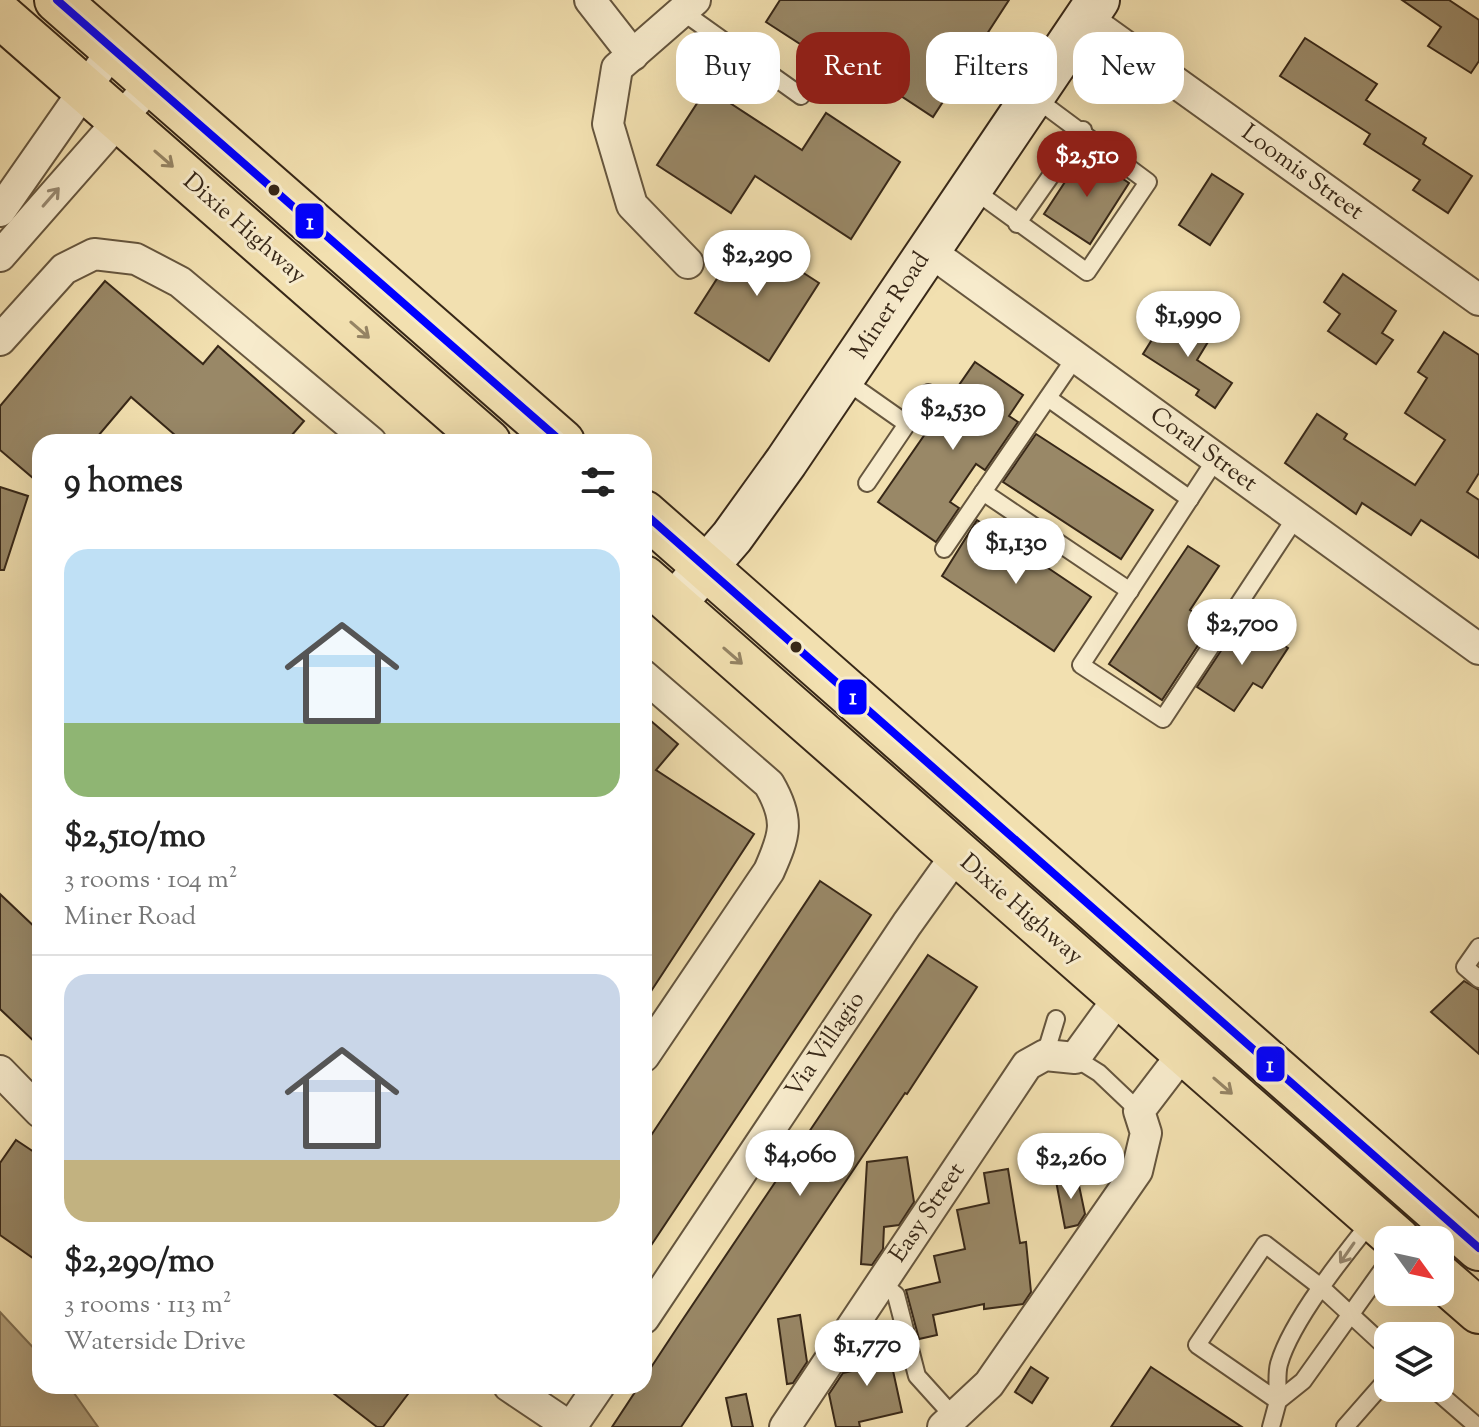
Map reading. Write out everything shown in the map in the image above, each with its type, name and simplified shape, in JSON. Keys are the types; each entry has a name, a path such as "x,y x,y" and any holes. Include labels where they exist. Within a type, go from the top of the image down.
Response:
{"main road":[{"name":"Dixie Highway","path":"57,0 553,434"},
{"name":"Dixie Highway","path":"0,15 479,434"},
{"name":"Dixie Highway","path":"652,520 1468,1239"},
{"name":"Dixie Highway","path":"659,591 1383,1226"},
{"path":"1454,1289 1479,1311"}],"street":[{"path":"590,0 633,55"},
{"path":"688,263 632,205 608,124 617,68 689,6"},
{"name":"Miner Road","path":"1057,61 1092,9"},
{"name":"Loomis Street","path":"1092,9 1479,300"},
{"path":"0,211 113,49"},
{"path":"0,256 121,122 152,83"},
{"name":"Miner Road","path":"659,591 706,567 767,489 1028,104"},
{"name":"Coral Street","path":"928,250 1479,649"},
{"path":"0,340 64,269 94,254 136,259 180,282 361,434"},
{"path":"652,683 769,784 783,807 783,839 769,871 652,1044"},
{"name":"Via Villagio","path":"652,1306 957,854"},
{"name":"Easy Street","path":"785,1427 1027,1065 1060,1056 1120,996"},
{"path":"949,1422 989,1384 1137,1171 1146,1133 1139,1111 1184,1052"},
{"path":"0,1071 32,1104"},
{"path":"521,1394 570,1427 593,1394"}],"lane":[{"path":"689,6 796,92"},
{"path":"971,188 1087,272 1148,182 1083,130 1044,104"},
{"path":"1017,224 1083,130"},
{"path":"944,549 1075,358"},
{"path":"843,379 907,424"},
{"path":"867,483 928,393"},
{"path":"1048,398 1190,499"},
{"path":"1216,459 1081,665 1163,719 1296,517"},
{"path":"983,492 1130,591"},
{"path":"1479,947 1465,967 1479,979"},
{"path":"1056,1019 1060,1056 1099,1073 1139,1111"},
{"path":"1271,1427 1278,1401 1279,1365 1322,1288 1374,1240"},
{"path":"1278,1401 1197,1345 1265,1244 1322,1288 1374,1336"},
{"path":"1278,1401 1303,1381 1374,1281"},
{"path":"882,1283 896,1295 917,1376 949,1422"},
{"path":"1345,1427 1374,1394"},
{"path":"1449,1402 1478,1427"}],"shaded area":[{"path":"0,1312 32,1346 32,1394 75,1394 98,1427 0,1427"}],"building":[{"path":"780,0 1009,0 988,32 926,32 926,104 941,104 933,117 910,102 910,32 796,32 796,41 766,22"},
{"path":"1402,0 1449,0 1479,20 1479,61 1471,73 1428,46 1441,27"},
{"path":"1305,38 1377,84 1366,100 1426,138 1423,144 1472,176 1448,213 1413,190 1420,180 1364,144 1370,134 1280,76"},
{"path":"697,104 732,104 802,150 826,113 900,162 851,239 755,176 731,213 657,165"},
{"path":"1084,153 1129,183 1090,244 1044,214"},
{"path":"1212,174 1243,194 1210,245 1179,225"},
{"path":"745,235 819,283 769,361 695,313"},
{"path":"1343,274 1396,311 1382,333 1393,340 1376,364 1328,331 1340,314 1324,302"},
{"path":"105,281 203,364 218,346 304,421 293,434 174,434 131,397 100,434 32,434 32,477 0,450 0,406"},
{"path":"1190,317 1214,332 1197,360 1232,383 1215,408 1196,395 1199,390 1143,354 1163,322 1180,333"},
{"path":"1444,332 1479,355 1479,473 1467,492 1479,500 1479,558 1421,520 1411,535 1362,503 1356,514 1285,463 1317,414 1347,434 1344,439 1415,485 1445,440 1405,413 1427,378 1418,372"},
{"path":"975,362 1023,395 1009,416 1018,422 985,470 976,464 950,502 959,508 936,542 878,502"},
{"path":"1036,434 1153,510 1121,559 1003,482"},
{"path":"0,487 28,496 4,570 0,570"},
{"path":"977,520 1091,597 1054,651 942,576"},
{"path":"1188,546 1219,566 1190,610 1212,624 1162,700 1109,664"},
{"path":"1251,624 1288,648 1262,688 1253,683 1234,711 1197,687 1230,637 1239,642"},
{"path":"652,722 678,744 656,770 754,834 652,990"},
{"path":"820,881 871,915 652,1244 652,1134"},
{"path":"0,894 32,924 32,1039 0,1009"},
{"path":"928,955 977,987 681,1427 612,1427 634,1394 652,1394 652,1366"},
{"path":"1464,981 1479,990 1479,1054 1431,1012"},
{"path":"16,1140 32,1151 32,1257 0,1235 0,1163"},
{"path":"907,1157 914,1202 899,1225 884,1227 883,1249 872,1265 861,1264 867,1162"},
{"path":"1008,1169 1020,1243 1026,1242 1031,1292 1023,1304 984,1309 984,1304 933,1315 937,1335 919,1339 906,1290 940,1282 934,1256 965,1249 957,1210 989,1203 984,1173"},
{"path":"1077,1176 1085,1214 1078,1225 1065,1228 1056,1181"},
{"path":"800,1315 807,1362 793,1383 787,1384 778,1319"},
{"path":"885,1334 902,1412 859,1422 860,1427 836,1427 829,1394 843,1373 866,1368 862,1345 866,1338"},
{"path":"1031,1367 1048,1378 1032,1403 1015,1392"},
{"path":"1151,1367 1242,1427 1111,1427"},
{"path":"334,1394 408,1394 383,1427 377,1427"},
{"path":"746,1394 753,1427 732,1427 726,1398"}],"transit line":[{"name":"1","path":"57,0 553,434"},
{"name":"1","path":"652,520 1479,1248"}]}
